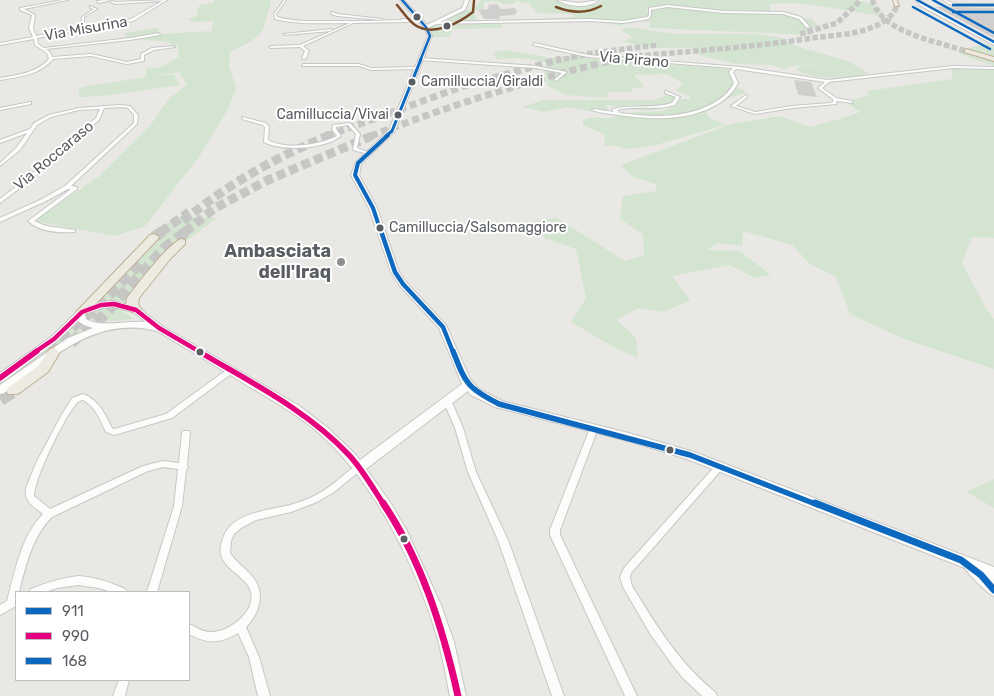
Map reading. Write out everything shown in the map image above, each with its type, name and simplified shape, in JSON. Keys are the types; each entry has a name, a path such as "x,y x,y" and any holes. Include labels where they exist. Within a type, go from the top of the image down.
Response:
{"highway":[{"path":"966,51 994,59"},
{"path":"81,313 154,237"},
{"path":"139,313 132,304 133,298 167,256 181,242"},
{"path":"6,391 43,369 54,352"}],"main road":[{"path":"402,0 423,23 430,36 391,133 356,166 355,175 373,208 396,272 403,284 444,327 467,386 499,404 673,450 720,466 994,573"},
{"path":"423,23 436,22 464,9 467,0"},
{"path":"559,0 577,4 593,3 597,0"},
{"path":"423,23 436,22"},
{"path":"0,378 54,339 81,313 111,304 139,313 159,328 287,404 318,426 344,450 391,515 428,589 446,642 458,696"},
{"path":"81,313 81,319 87,324 105,327"},
{"path":"130,324 138,322 139,313"},
{"path":"54,352 78,337 105,327 144,324 159,328"},
{"path":"358,468 467,386"},
{"path":"961,560 981,575 994,590"}],"street":[{"path":"52,58 50,53 37,46 31,28 34,16 21,9 66,0"},
{"path":"98,2 108,0 115,3 165,0"},
{"name":"Via Misurina","path":"0,44 134,20 165,0"},
{"path":"285,0 275,14 276,18 294,21 355,22 406,20"},
{"path":"917,0 994,43"},
{"path":"917,0 922,5 984,40 994,43"},
{"path":"944,0 951,4 994,4"},
{"path":"436,22 589,20 626,22 648,18 650,9 666,6 721,12 787,14 800,18 808,27"},
{"path":"82,30 83,17 96,9 91,8"},
{"path":"332,13 423,23"},
{"path":"271,47 300,46 355,22"},
{"path":"285,34 339,29"},
{"path":"42,49 83,43 129,40 159,34"},
{"path":"979,34 984,40"},
{"name":"Via Pirano","path":"534,44 598,58 734,68 828,80 947,68 994,68"},
{"path":"300,46 307,51 304,58"},
{"path":"52,58 92,55 133,63 143,60 142,55 150,50 173,47"},
{"path":"0,79 37,70 48,64 52,58"},
{"path":"420,59 565,72 556,80"},
{"path":"302,65 359,65 371,69 417,68"},
{"path":"594,110 668,118 699,111 721,100 732,91 736,83 731,72 734,68"},
{"path":"828,80 820,88 835,99 851,102"},
{"path":"618,113 614,109 657,108 674,104 678,97 666,92"},
{"path":"727,109 746,96"},
{"path":"733,106 755,113 828,105 835,103 835,99"},
{"path":"0,109 30,103"},
{"path":"0,165 18,148 38,122 54,115 103,107 122,106 130,107 136,114 136,123 104,155 66,187 44,200 0,220"},
{"name":"Via Roccaraso","path":"0,201 35,174 66,144 98,119 103,107"},
{"path":"243,118 266,125 266,141 279,146 326,143 339,136 334,126 348,124 358,134 355,148 368,153"},
{"path":"0,142 30,130"},
{"path":"66,187 75,188 31,221 36,225 73,231"},
{"path":"49,514 30,498 29,494 36,472 75,399 83,397 90,400 97,407 110,431 114,432 169,416 231,371"},
{"path":"447,400 459,428 472,472 503,540 558,696"},
{"path":"594,428 555,530 557,541 631,696"},
{"path":"152,591 178,506 184,467 186,434"},
{"path":"17,591 30,545 40,524 49,514 146,468 163,464 184,467"},
{"path":"711,696 689,676 662,640 628,587 625,577 628,571 720,466"},
{"path":"190,629 206,637 216,637 240,625 250,614 255,601 255,591 250,582 225,554 226,542 232,532 244,521 254,516 288,509 316,498 358,468"},
{"path":"37,591 58,584 81,580 97,581 120,591"},
{"path":"0,610 14,602"},
{"path":"240,625 254,656 264,696"},
{"path":"119,696 124,681"}],"green space":[{"path":"215,0 270,0 271,5 261,32 251,41 230,52 229,65 236,88 228,109 199,157 145,226 115,236 34,221 98,177 149,127 169,99 187,84 179,72 146,77 146,69 161,67 179,57 178,46 167,42 127,38 124,33 158,28 159,34 212,31 213,21 194,22 188,19 197,16 197,10 200,5 213,3"},
{"path":"481,0 554,0 569,5 597,4 601,0 857,0 872,4 882,10 878,15 797,3 770,4 770,11 705,10 650,6 647,9 649,22 640,21 620,26 591,20 524,23 534,19 574,17 572,14 538,13 528,3 516,1 513,4 501,4 501,2 490,1 484,3 484,9 474,11 477,20 445,22 447,18 476,7"},
{"path":"661,7 720,13 786,14 812,19 819,27 807,28 812,35 649,28 651,10"},
{"path":"501,23 503,28 452,29 450,37 432,37 430,26"},
{"path":"627,27 674,34 758,34 782,38 795,46 848,61 868,73 853,77 831,78 802,73 796,69 802,66 828,64 789,66 785,70 773,65 737,64 702,56 690,48 655,48 623,42 632,37 621,30"},
{"path":"987,44 994,46 994,66 962,55 957,51"},
{"path":"505,50 551,58 576,55 592,59 731,69 730,72 735,83 733,87 742,89 746,93 731,97 706,112 710,118 725,125 656,145 627,149 605,146 604,134 583,125 583,120 593,117 610,118 635,112 659,111 675,105 669,104 662,108 647,111 606,105 608,110 595,112 568,107 544,112 523,107 543,100 654,100 670,94 679,97 679,99 691,99 690,96 676,91 683,83 666,74 634,75 645,87 633,88 632,92 609,92 606,98 565,95 548,86 544,72 551,63 523,58 496,59 494,52"},
{"path":"952,69 994,70 994,238 972,237 962,263 985,307 994,319 994,369 904,339 850,314 836,277 810,264 792,245 743,231 742,246 718,243 707,250 740,251 771,275 755,278 730,265 672,276 690,300 664,312 638,308 617,320 636,338 638,358 617,349 571,322 586,298 576,249 546,239 527,222 557,218 625,261 644,255 643,234 620,219 623,196 656,191 656,184 632,177 621,165 731,124 780,116 810,127 840,119 860,112 846,102 869,95 866,91 952,79"},
{"path":"174,74 180,85 103,96 80,97 78,90 82,87"},
{"path":"180,216 217,218 185,242 178,241 126,302 115,300 98,302 138,256 150,237"},
{"path":"102,308 118,308 134,319 100,322 89,319 88,314"},
{"path":"75,326 83,329 57,345 0,386 0,383 52,346"},
{"path":"994,479 994,508 967,492"}],"building":[{"path":"497,4 501,9 515,8 517,12 514,15 500,16 499,19 484,19 478,10 489,9 488,5"},
{"path":"936,7 994,8 994,38"},
{"path":"794,80 811,82 817,97 798,95"}],"tunnel":[{"path":"800,34 837,23 861,0"},
{"path":"872,0 876,9 886,19"},
{"path":"886,19 891,16 897,5"},
{"path":"614,61 635,56 746,46 851,33 866,30 886,19"},
{"path":"886,19 909,33 966,51"},
{"path":"556,61 592,53 658,45"},
{"path":"327,136 464,86 561,59"},
{"path":"371,136 493,93 619,59"},
{"path":"183,221 218,194 253,172 289,153 330,135"},
{"path":"185,232 215,208 268,180 374,135"},
{"path":"161,232 189,212"},
{"path":"154,237 163,231"},
{"path":"71,343 103,316 165,248 187,231"},
{"path":"46,348 97,307 142,261"},
{"path":"0,399 13,391"}],"transit line":[{"name":"911","path":"402,0 426,27 430,36 392,131 358,163 355,175 373,208 395,272 403,284 443,327 465,381 475,392 499,404 690,455 961,560 981,575 994,590"},
{"name":"168","path":"917,0 994,42"},
{"path":"933,0 994,33"},
{"path":"397,5 410,21 417,26 433,29 448,26 468,16 473,12 474,1"},
{"name":"168","path":"953,5 994,5"},
{"path":"556,7 567,11 585,12 601,6"},
{"path":"913,7 990,49"},
{"path":"953,12 994,12"},
{"name":"990","path":"0,378 54,339 82,312 101,305 114,304 136,310 159,328 294,408 324,431 350,456 385,506 401,533 434,605 446,642 458,696"}],"place":[{"name":"Camilluccia/Giraldi","path":"412,82"},
{"name":"Camilluccia/Vivai","path":"398,115"},
{"name":"Camilluccia/Salsomaggiore","path":"380,228"},
{"name":"Ambasciata dell'Iraq","path":"341,262"}]}
